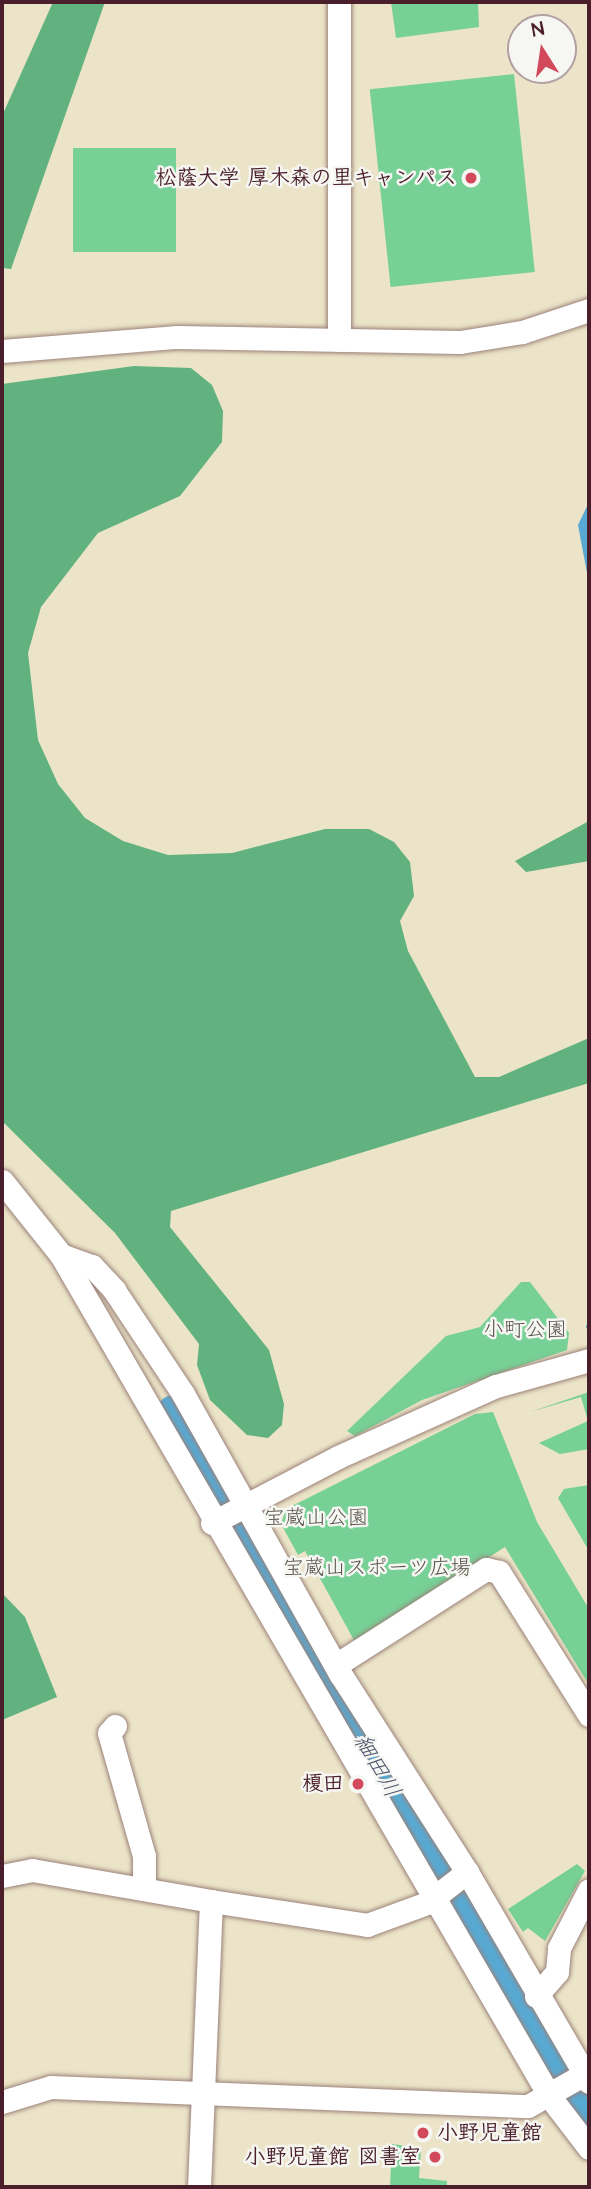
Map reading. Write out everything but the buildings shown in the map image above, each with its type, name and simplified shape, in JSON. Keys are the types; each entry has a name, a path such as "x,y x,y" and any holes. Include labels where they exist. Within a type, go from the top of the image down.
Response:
{"street":[{"path":"339,2 339,340"},
{"path":"2,351 101,339 460,342 522,332 589,310"},
{"path":"2,1181 61,1255 229,1514 572,2085"},
{"path":"61,1255 92,1266 114,1290 229,1514 450,1883 537,1996 572,2085 589,2148"},
{"path":"229,1514 496,1386 589,1360"},
{"path":"329,1680 486,1569 499,1572 589,1715"},
{"path":"115,1726 109,1732 144,1856 144,1888"},
{"path":"2,1876 32,1870 367,1925 427,1903 450,1883"},
{"path":"537,1996 558,1972 559,1948 589,1890"},
{"path":"199,2187 211,1901"},
{"path":"2,2102 51,2087 528,2106 572,2085"}],"green space":[{"path":"53,2 105,2 11,269 2,268 2,116"},
{"path":"391,2 478,2 479,27 396,38"},
{"path":"507,75 507,84 515,84 535,272 391,287 370,89"},
{"path":"73,148 176,148 176,252 73,252"},
{"path":"134,366 191,368 212,385 223,411 222,442 180,496 98,533 41,607 28,653 38,740 58,784 85,818 123,841 168,855 232,853 325,829 369,829 394,842 410,862 414,896 400,921 408,951 475,1077 499,1077 589,1038 589,1083 171,1211 170,1227 269,1350 284,1404 282,1425 268,1438 247,1435 210,1400 197,1365 199,1344 115,1233 2,1121 2,384"},
{"path":"589,821 589,861 526,872 515,861"},
{"name":"小町公園","path":"521,1282 530,1282 569,1333 567,1350 422,1400 355,1436 347,1431 446,1336 480,1327"},
{"path":"589,1392 589,1449 560,1454 539,1443 588,1421 581,1397 530,1412"},
{"path":"493,1412 537,1522 589,1609 589,1685 505,1547 355,1642 305,1551 298,1555 281,1524 286,1509 475,1414"},
{"path":"589,1485 589,1551 558,1498 564,1489"},
{"path":"2,1593 25,1617 57,1697 2,1720"},
{"path":"577,1864 585,1871 545,1941 528,1928 523,1932 508,1909"},
{"path":"392,2144 421,2148 419,2178 447,2181 447,2187 390,2187"}],"water":[{"path":"589,502 589,572 587,573 578,525"}],"waterway":[{"name":"細田川","path":"173,1411 560,2076 589,2116"}],"place":[{"name":"松蔭大学 厚木森の里キャンパス","path":"471,178"},
{"name":"榎田","path":"358,1784"},
{"name":"小野児童館","path":"423,2133"},
{"name":"小野児童館 図書室","path":"435,2157"}],"park label":[{"name":"宝蔵山公園","path":"316,1518"},
{"name":"宝蔵山スポーツ広場","path":"377,1568"}]}
